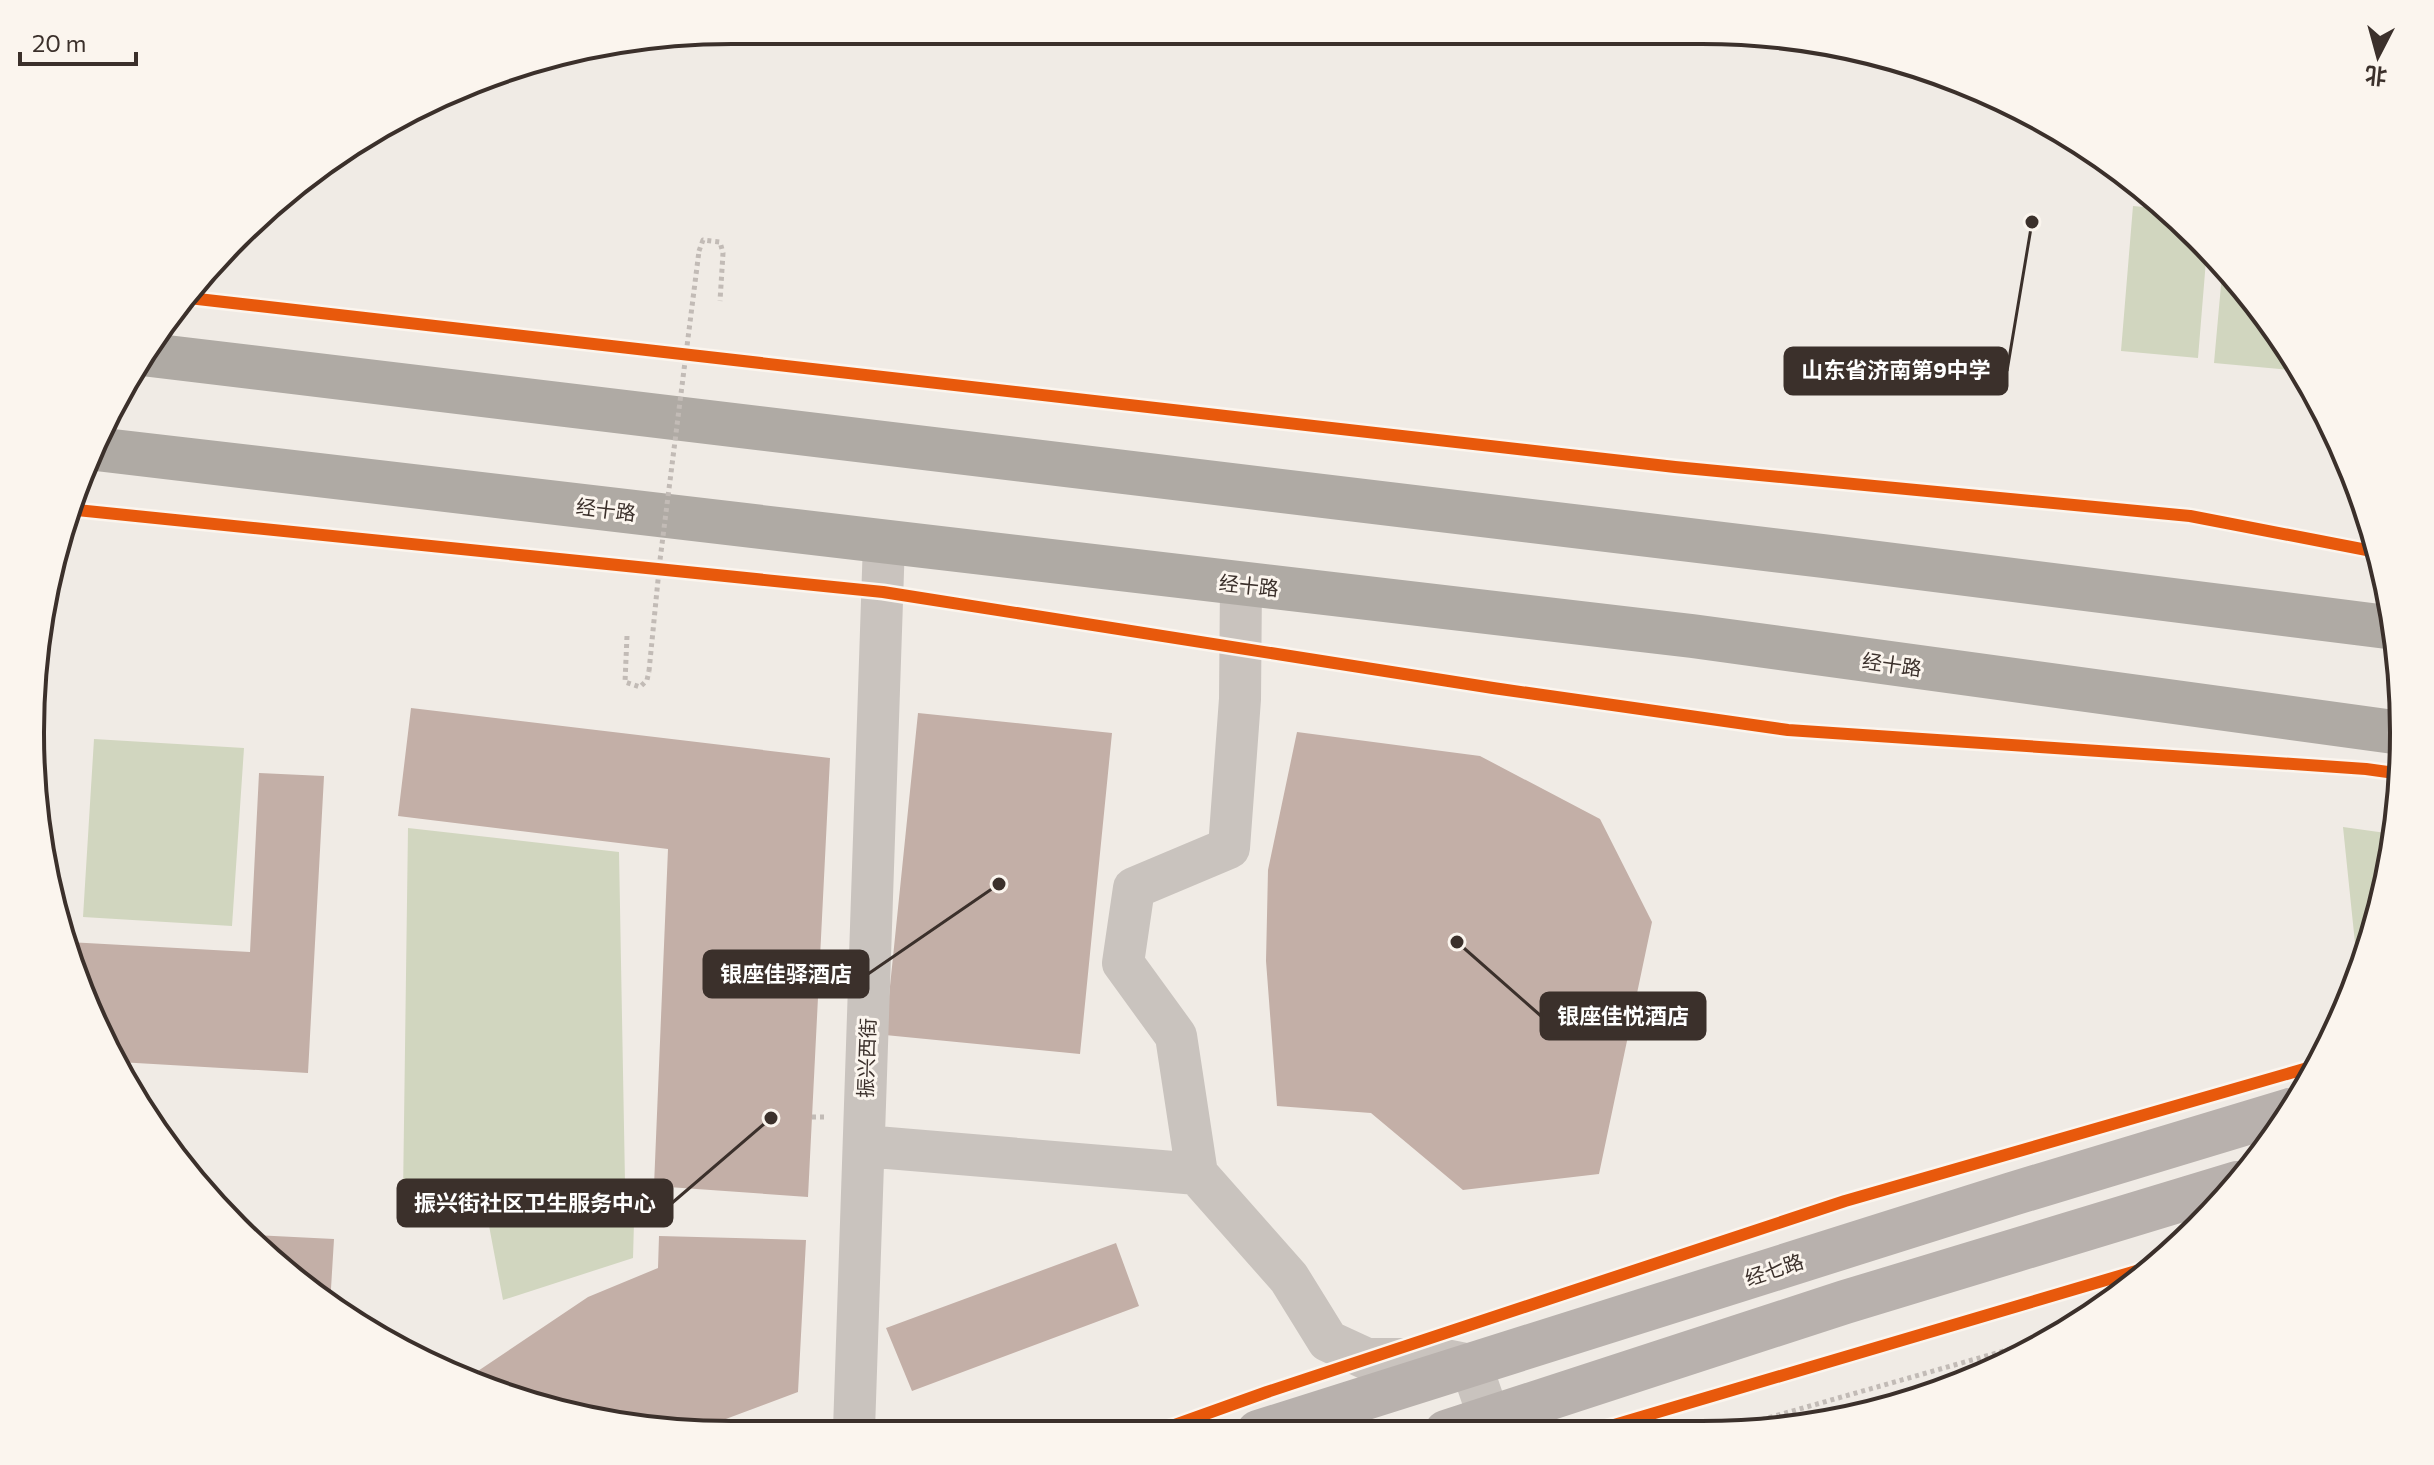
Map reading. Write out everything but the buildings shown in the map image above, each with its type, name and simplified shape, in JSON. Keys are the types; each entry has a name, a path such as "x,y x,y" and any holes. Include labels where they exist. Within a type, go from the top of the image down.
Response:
{"highway":[{"path":"156,356 2381,626"},
{"name":"经十路","path":"105,450 1692,636 2390,731"}],"main road":[{"name":"经七路","path":"1293,1421 2274,1115"},
{"path":"1503,1421 1845,1302 2216,1189"}],"street":[{"name":"振兴西街","path":"848,1421 864,1146 884,542"},
{"path":"1241,584 1240,699 1229,848 1134,888 1123,963 1176,1036 1197,1174 1289,1278 1328,1341 1367,1359 1441,1359 1471,1365 1491,1421"},
{"path":"864,1146 1197,1174"}],"path":[{"path":"627,636 625,682 640,687 647,680 649,671 662,545 699,251 703,240 720,242 723,253 720,301"},
{"path":"680,352 696,354"},
{"path":"647,568 679,571"},
{"path":"1770,1417 2004,1351"}],"green space":[{"path":"2133,206 2146,207 2206,265 2198,358 2121,351"},
{"path":"2221,282 2248,313 2286,369 2214,363"},
{"path":"94,739 244,748 232,926 83,917"},
{"path":"2343,827 2382,833 2367,911 2355,947"},
{"path":"408,828 619,852 625,1182 403,1196"},
{"path":"487,1215 634,1222 633,1258 503,1300"}],"cycle path":[{"path":"198,299 1675,467 2190,516 2366,550"},
{"path":"81,510 883,592 1493,688 1788,730 2389,772"},
{"path":"1186,1421 1845,1201 2302,1070"},
{"path":"1628,1421 2127,1274"}],"place":[{"name":"山东省济南第9中学","path":"2032,222"},
{"name":"银座佳驿酒店","path":"999,884"},
{"name":"银座佳悦酒店","path":"1457,942"},
{"name":"振兴街社区卫生服务中心","path":"771,1118"}]}
